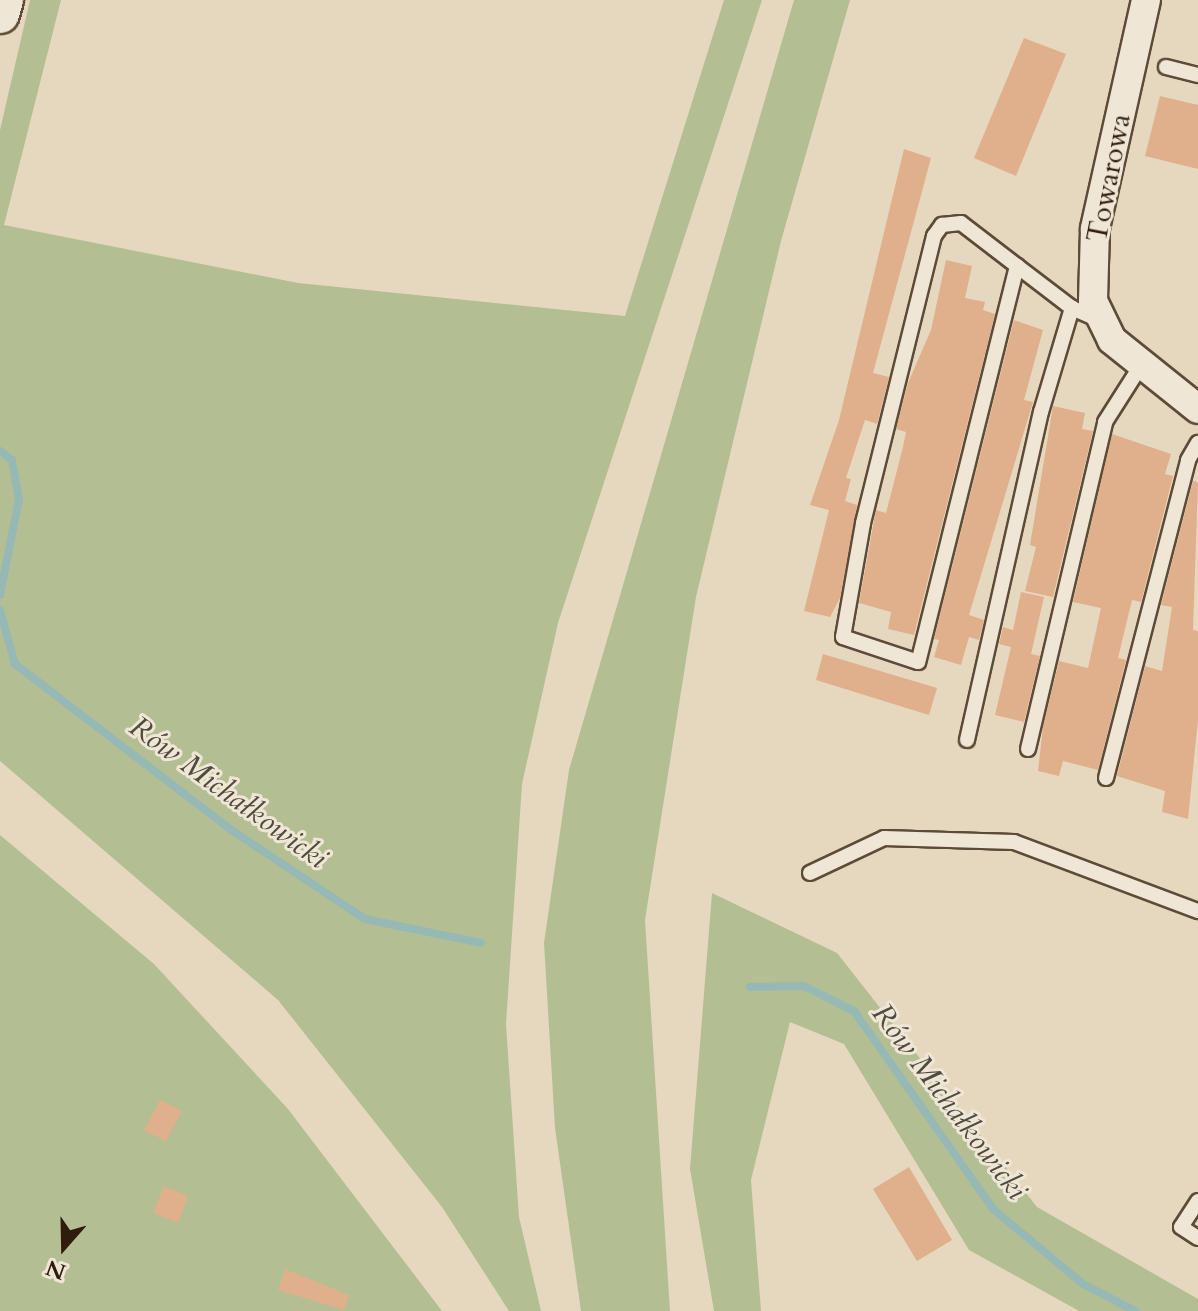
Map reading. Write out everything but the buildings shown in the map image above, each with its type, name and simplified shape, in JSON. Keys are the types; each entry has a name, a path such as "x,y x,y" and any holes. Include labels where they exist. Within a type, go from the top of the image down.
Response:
{"main road":[{"path":"0,14 4,0"}],"street":[{"name":"Towarowa","path":"1146,0 1095,229 1093,301 1112,340 1198,409"}],"lane":[{"path":"1166,67 1198,75"},
{"path":"1017,266 918,662 843,637 863,523 934,236 942,225 961,223 1072,308 1103,322"},
{"path":"967,740 1041,412 1072,308"},
{"path":"1028,749 1105,422 1142,364"},
{"path":"1106,778 1188,460 1198,443"},
{"path":"810,873 884,838 1014,842 1198,911"},
{"path":"1198,1201 1181,1227 1198,1238"}],"green space":[{"path":"30,0 61,0 4,225 298,283 625,316 724,0 762,0 558,623 522,784 506,1024 519,1217 541,1311 509,1311 442,1207 278,1000 0,761 0,130"},
{"path":"794,0 850,0 781,241 696,597 645,920 670,1311 581,1311 555,1128 544,943 569,770"},
{"path":"0,835 154,964 288,1109 442,1311 0,1311"},
{"path":"712,893 837,953 1037,1207 1198,1299 1198,1311 1079,1311 969,1250 844,1044 790,1022 751,1180 761,1311 714,1311 690,1169"}],"waterway":[{"name":"Rów Michałkowicki","path":"0,451 12,460 19,499 0,595"},
{"name":"Rów Michałkowicki","path":"0,610 15,664 230,829 365,919 481,943"},
{"name":"Rów Michałkowicki","path":"750,987 804,986 854,1011 993,1209 1083,1284 1135,1311"}]}
